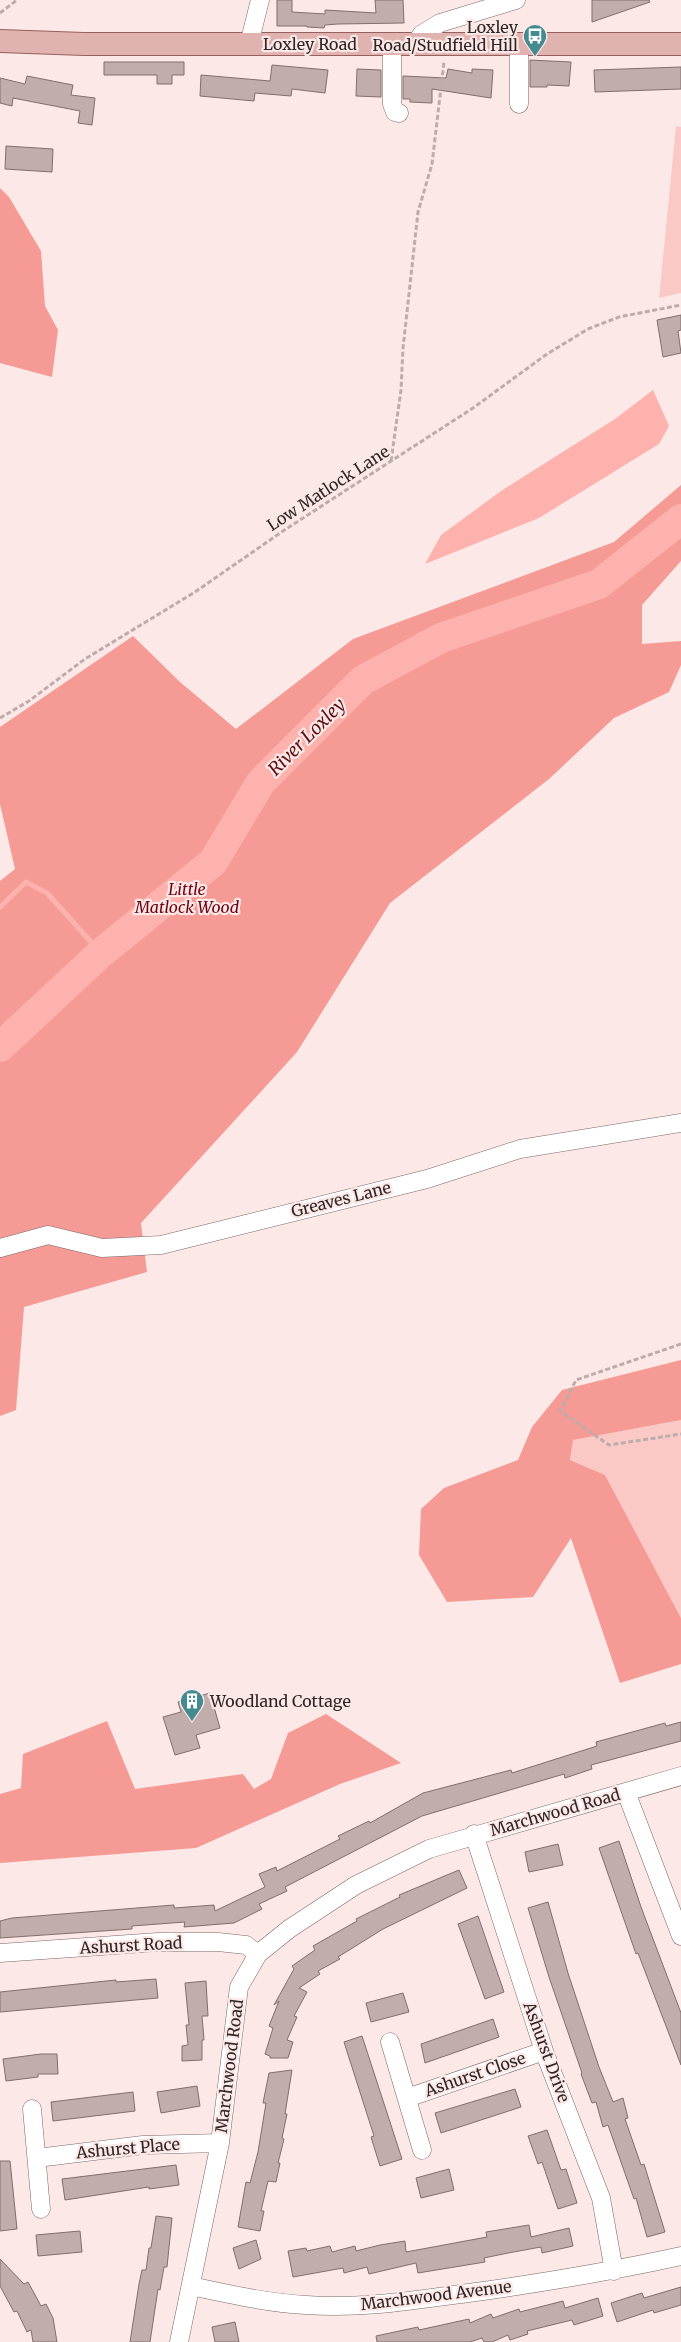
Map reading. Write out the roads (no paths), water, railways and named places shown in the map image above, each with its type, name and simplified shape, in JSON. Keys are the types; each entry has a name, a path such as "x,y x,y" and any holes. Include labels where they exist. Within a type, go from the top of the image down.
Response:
{"main road":[{"name":"Loxley Road","path":"0,41 249,44 681,44"}],"street":[{"path":"249,44 260,0"},
{"path":"416,44 422,34 440,23 516,0"},
{"path":"392,44 392,104 395,112 399,113"},
{"path":"519,45 519,104"},
{"name":"Greaves Lane","path":"0,1248 48,1235 102,1248 161,1245 427,1179 520,1149 681,1123"},
{"name":"Marchwood Road","path":"179,2342 220,2144 239,1987 258,1954 289,1929 356,1885 429,1849 474,1834 681,1776"},
{"path":"626,1792 681,1936"},
{"name":"Ashurst Drive","path":"474,1834 544,2051 601,2198 614,2271"},
{"name":"Ashurst Road","path":"0,1954 158,1942 218,1942 246,1945 258,1954"},
{"name":"Ashurst Close","path":"390,2042 422,2150"},
{"name":"Ashurst Close","path":"406,2098 544,2051"},
{"path":"32,2109 41,2209"},
{"name":"Ashurst Place","path":"37,2158 143,2145 220,2144"},
{"name":"Marchwood Avenue","path":"190,2286 276,2303 349,2306 409,2301 614,2271 681,2256"}],"waterway":[{"name":"River Loxley","path":"0,1047 101,953 213,862 261,782 363,680 441,638 599,584 681,519"},
{"path":"0,907 26,882 47,893 101,953"}],"place":[{"name":"Loxley Road/Studfield Hill","path":"535,57"},
{"name":"Woodland Cottage","path":"192,1722"}],"park label":[{"name":"Little Matlock Wood","path":"187,898"}]}
